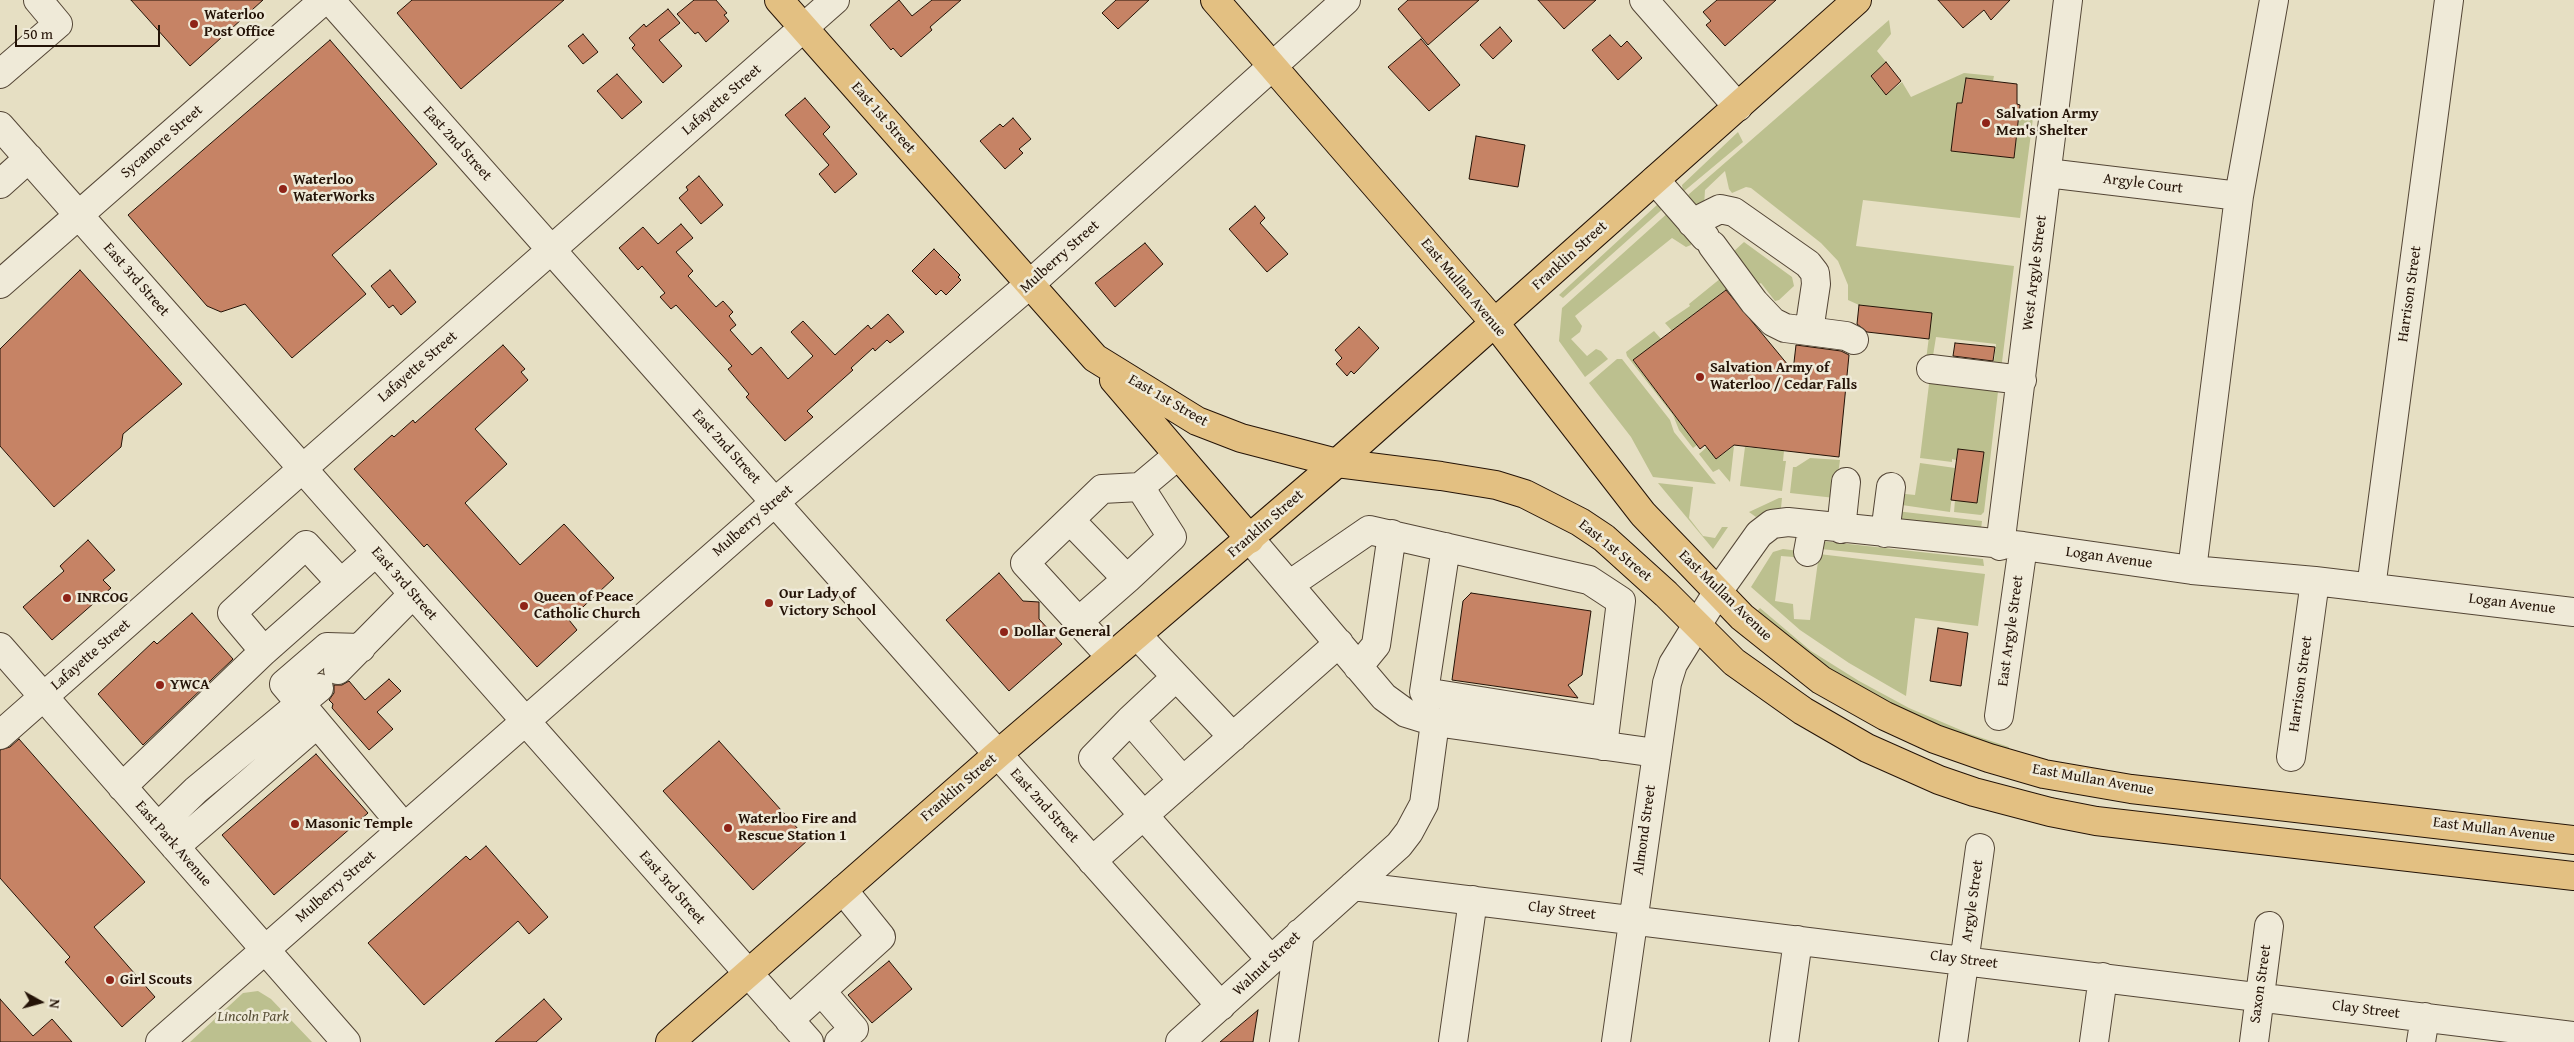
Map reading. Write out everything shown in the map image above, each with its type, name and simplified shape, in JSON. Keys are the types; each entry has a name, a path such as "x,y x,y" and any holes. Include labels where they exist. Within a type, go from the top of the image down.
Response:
{"main road":[{"name":"East 1st Street","path":"779,0 1095,358 1197,421 1242,438 1336,463 1496,485 1525,494 1580,522 1604,538 1666,594 1697,627"},
{"name":"East Mullan Avenue","path":"1215,0 1494,322 1643,514 1717,593 1770,641 1821,680 1893,719 1935,738 1989,758 2044,774 2131,789 2574,840"},
{"name":"Franklin Street","path":"670,1042 998,754 1250,539 1857,0"},
{"path":"1095,358 1250,539"},
{"path":"1697,627 1734,662 1768,688 1867,748 1939,780 2009,802 2096,821 2574,876"}],"street":[{"path":"0,74 58,24 38,0"},
{"name":"Sycamore Street","path":"0,284 324,0"},
{"name":"East 2nd Street","path":"330,0 1221,1006"},
{"name":"Lafayette Street","path":"0,735 835,0"},
{"name":"Mulberry Street","path":"160,1042 775,502 1030,284 1346,0"},
{"path":"1644,0 1738,107"},
{"name":"West Argyle Street","path":"2012,546 2022,380 2068,0"},
{"path":"2192,570 2239,196 2274,0"},
{"name":"Harrison Street","path":"2371,588 2449,0"},
{"name":"East 3rd Street","path":"0,126 809,1042"},
{"path":"0,184 29,158"},
{"name":"Argyle Court","path":"2047,173 2239,196"},
{"path":"1655,180 1692,223 1707,248 1774,322 1785,328 1846,336 1854,340"},
{"path":"1692,223 1720,209 1734,212 1808,264 1815,273 1816,284 1809,332"},
{"path":"1931,369 2022,380"},
{"path":"1111,658 1024,562 1102,489 1140,487 1177,456"},
{"path":"1841,528 1846,482"},
{"path":"1079,621 1172,537 1140,487"},
{"path":"1885,533 1891,487"},
{"path":"1070,520 1127,579"},
{"name":"Logan Avenue","path":"1697,627 1717,593 1765,528 1778,522 2012,546 2192,570 2315,581 2574,612"},
{"path":"1808,552 1813,525"},
{"path":"1289,586 1369,530 1589,580 1621,601 1604,733"},
{"path":"1358,666 1376,645 1392,534"},
{"path":"1250,539 1395,707 1427,720 1604,733"},
{"path":"264,651 232,613 306,544 341,583"},
{"name":"East Argyle Street","path":"1999,716 2012,546"},
{"name":"Walnut Street","path":"1180,1042 1399,845 1418,818 1426,789 1427,720 1424,692 1446,547"},
{"path":"122,787 264,651 376,552"},
{"name":"Harrison Street","path":"2292,757 2315,581"},
{"path":"158,827 196,790 319,687 413,594"},
{"name":"Almond Street","path":"1616,1042 1666,683 1673,664 1697,627"},
{"path":"1137,635 1233,737"},
{"path":"1092,861 1339,644"},
{"name":"East Park Avenue","path":"0,647 346,1042"},
{"path":"319,687 284,684 327,647 360,648"},
{"path":"1176,677 1093,758 1142,816 1271,960"},
{"path":"319,687 317,724 404,827"},
{"path":"1424,692 1604,733 1656,753"},
{"path":"1130,720 1183,781"},
{"path":"175,847 317,724"},
{"name":"Argyle Street","path":"1953,1042 1980,848"},
{"name":"Clay Street","path":"1353,886 2260,997 2423,1030 2574,1036"},
{"path":"789,1020 881,937 843,890"},
{"path":"1454,1042 1473,900"},
{"name":"Saxon Street","path":"2254,1042 2269,926"},
{"path":"1284,1042 1300,933"},
{"path":"1784,1042 1798,940"},
{"path":"2094,1042 2103,977"},
{"path":"822,992 854,1029 840,1042"}],"green space":[{"path":"1889,20 1891,34 1877,51 1886,62 1871,76 1886,95 1902,82 1911,97 1964,73 1994,76 1993,81 1966,78 1962,103 1957,103 1952,151 2014,158 2019,117 2033,118 2020,218 1863,200 1856,246 2014,266 2001,370 1993,369 1996,344 1936,337 1932,362 1926,360 1932,313 1859,305 1848,300 1848,285 1838,261 1821,243 1751,188 1746,187 1732,193 1729,189 1725,171 1705,190 1704,207 1697,206 1688,195"},
{"path":"1738,132 1743,142 1683,192 1682,185"},
{"path":"1658,204 1667,205 1563,298 1559,295"},
{"path":"1670,211 1692,240 1691,245 1686,247 1672,238 1575,316 1582,326 1580,332 1571,339 1587,356 1596,349 1601,351 1608,359 1585,377 1559,341 1562,308"},
{"path":"1744,242 1792,277 1794,286 1779,300 1775,301 1761,283 1757,285 1733,252"},
{"path":"1726,274 1729,287 1672,331 1665,323 1690,306 1689,304"},
{"path":"1654,331 1661,339 1633,361 1697,445 1693,448 1679,430 1673,415 1627,356 1626,352"},
{"path":"1617,359 1622,359 1670,420 1674,432 1716,484 1653,477 1631,437 1589,383"},
{"path":"1930,376 1999,383 1984,512 1981,515 1954,512 1955,500 1977,503 1984,452 1958,449 1956,460 1952,459 1952,462 1920,458"},
{"path":"1734,446 1730,482 1719,469 1713,472 1699,454 1707,447 1716,459"},
{"path":"1745,447 1784,451 1783,461 1786,461 1782,491 1740,486"},
{"path":"1810,458 1840,460 1835,498 1790,493 1793,467"},
{"path":"1920,463 1955,468 1950,512 1895,504 1896,493 1915,495"},
{"path":"1658,483 1693,487 1689,518 1703,536 1715,538 1722,527 1728,527 1713,549"},
{"path":"1782,498 1781,508 1771,510 1756,517 1749,512"},
{"path":"1896,511 1982,521 1981,529 1975,531 1897,519"},
{"path":"1822,541 1983,559 1984,566 1821,549"},
{"path":"1783,549 1799,551 1794,557 1781,556 1775,601 1793,604 1794,619 1810,620 1819,554 1985,574 1978,626 1915,618 1906,696 1849,663 1800,630 1751,587 1773,552"},
{"path":"1760,608 1811,651 1859,681 1909,708 1970,734 2009,747 2008,751 1943,729 1894,706 1827,668 1756,612"},
{"name":"Lincoln Park","path":"258,991 271,999 312,1042 190,1042 243,993"}],"building":[{"name":"Waterloo Post Office","path":"131,0 263,0 190,66"},
{"path":"412,0 564,0 461,89 397,13"},
{"path":"694,0 716,0 727,13 724,15 729,21 706,42 698,32 695,34 677,14"},
{"path":"899,0 912,16 932,0 961,0 930,27 932,30 901,57 893,48 891,50 870,25"},
{"path":"1116,0 1149,0 1118,29 1102,13"},
{"path":"1408,0 1479,0 1428,45 1398,9"},
{"path":"1538,0 1596,0 1564,29"},
{"path":"1717,0 1776,0 1725,46 1706,25 1711,21 1703,12"},
{"path":"1938,0 2010,0 1991,20 1984,10 1963,28"},
{"path":"668,9 680,23 659,40 682,66 663,83 632,48 635,45 629,38 644,24 646,27"},
{"path":"1500,27 1512,41 1493,59 1480,45"},
{"path":"583,34 598,52 583,64 568,46"},
{"path":"1610,35 1621,47 1627,41 1642,58 1618,80 1592,50"},
{"path":"1421,39 1460,85 1429,111 1388,67"},
{"name":"Waterloo WaterWorks","path":"330,40 437,164 332,255 366,294 292,358 245,304 221,312 207,306 128,215"},
{"path":"1886,62 1901,81 1886,95 1871,76"},
{"path":"617,74 642,102 622,119 597,91"},
{"name":"Salvation Army Men's Shelter","path":"1966,78 2017,84 2017,104 2020,105 2014,158 1951,151 1957,103 1962,103"},
{"path":"805,98 830,127 823,134 857,174 835,193 819,174 829,165 785,115"},
{"path":"1013,118 1031,139 1019,149 1023,153 1005,169 980,141 1000,124 1003,127"},
{"path":"1476,136 1525,145 1518,187 1469,179"},
{"path":"699,176 723,205 701,224 679,198 688,190 686,187"},
{"path":"1255,206 1265,218 1260,223 1288,254 1267,272 1229,229"},
{"path":"681,224 693,238 676,252 693,271 688,276 716,307 723,301 733,312 729,316 736,325 730,330 752,355 761,347 788,379 813,356 791,332 803,321 835,355 868,325 871,329 888,314 904,332 890,343 887,340 875,351 873,348 851,368 853,370 807,411 813,417 785,441 746,397 749,394 728,369 732,366 676,305 671,309 660,297 665,293 642,266 638,270 619,248 643,227 658,244"},
{"path":"1145,243 1163,264 1115,307 1095,283"},
{"path":"934,249 960,275 958,277 961,280 946,295 941,290 936,295 912,271"},
{"path":"80,270 182,384 123,434 121,447 54,507 0,446 0,349"},
{"path":"390,270 416,302 401,315 393,305 389,308 371,286"},
{"name":"Salvation Army of Waterloo / Cedar Falls","path":"1726,290 1793,371 1796,345 1841,351 1849,355 1839,457 1734,445 1716,459 1705,445 1700,449 1633,360"},
{"path":"1859,305 1932,313 1929,339 1867,332 1857,324"},
{"path":"1359,327 1379,348 1354,374 1351,371 1347,376 1336,364 1342,358 1335,350"},
{"path":"1955,343 1995,347 1993,361 1953,356"},
{"path":"503,345 525,369 521,372 528,380 475,429 507,464 465,503 520,565 564,524 614,578 569,620 577,630 537,667 427,544 424,547 354,469 392,435 394,437 413,420 415,423"},
{"path":"1958,449 1984,452 1977,503 1951,500"},
{"name":"INRCOG","path":"88,540 115,570 103,580 111,588 52,640 23,607 64,571 60,566"},
{"name":"Dollar General","path":"999,573 1023,601 1039,602 1039,619 1062,644 1009,691 946,620"},
{"path":"1471,593 1591,611 1582,675 1568,685 1578,698 1452,680 1463,601"},
{"name":"YWCA","path":"192,613 233,659 143,745 98,694 154,641 157,644"},
{"path":"1938,628 1968,633 1961,686 1930,681"},
{"path":"389,679 401,691 377,712 393,729 369,750 332,708 333,704 329,700 334,693 334,685 342,685 349,681 365,700"},
{"path":"19,739 145,882 94,927 155,997 122,1027 65,962 70,957 0,878 0,750 10,747"},
{"path":"719,741 808,840 753,890 663,791"},
{"name":"Masonic Temple","path":"316,754 368,813 274,895 222,835"},
{"path":"486,846 548,917 529,934 518,921 424,1005 368,943 466,856 470,860"},
{"path":"889,961 912,989 872,1023 848,995"},
{"path":"0,999 33,1036 52,1019 72,1042 0,1042"},
{"path":"544,999 562,1019 536,1042 495,1042"},
{"path":"1258,1010 1253,1042 1220,1042"}],"place":[{"name":"Waterloo Post Office","path":"194,24"},
{"name":"Salvation Army Men's Shelter","path":"1986,123"},
{"name":"Waterloo WaterWorks","path":"283,189"},
{"name":"Salvation Army of Waterloo / Cedar Falls","path":"1700,377"},
{"name":"INRCOG","path":"67,598"},
{"name":"Our Lady of Victory School","path":"769,603"},
{"name":"Queen of Peace Catholic Church","path":"524,606"},
{"name":"Dollar General","path":"1004,632"},
{"name":"YWCA","path":"160,685"},
{"name":"Masonic Temple","path":"295,824"},
{"name":"Waterloo Fire and Rescue Station 1","path":"728,828"},
{"name":"Girl Scouts","path":"110,980"}]}
